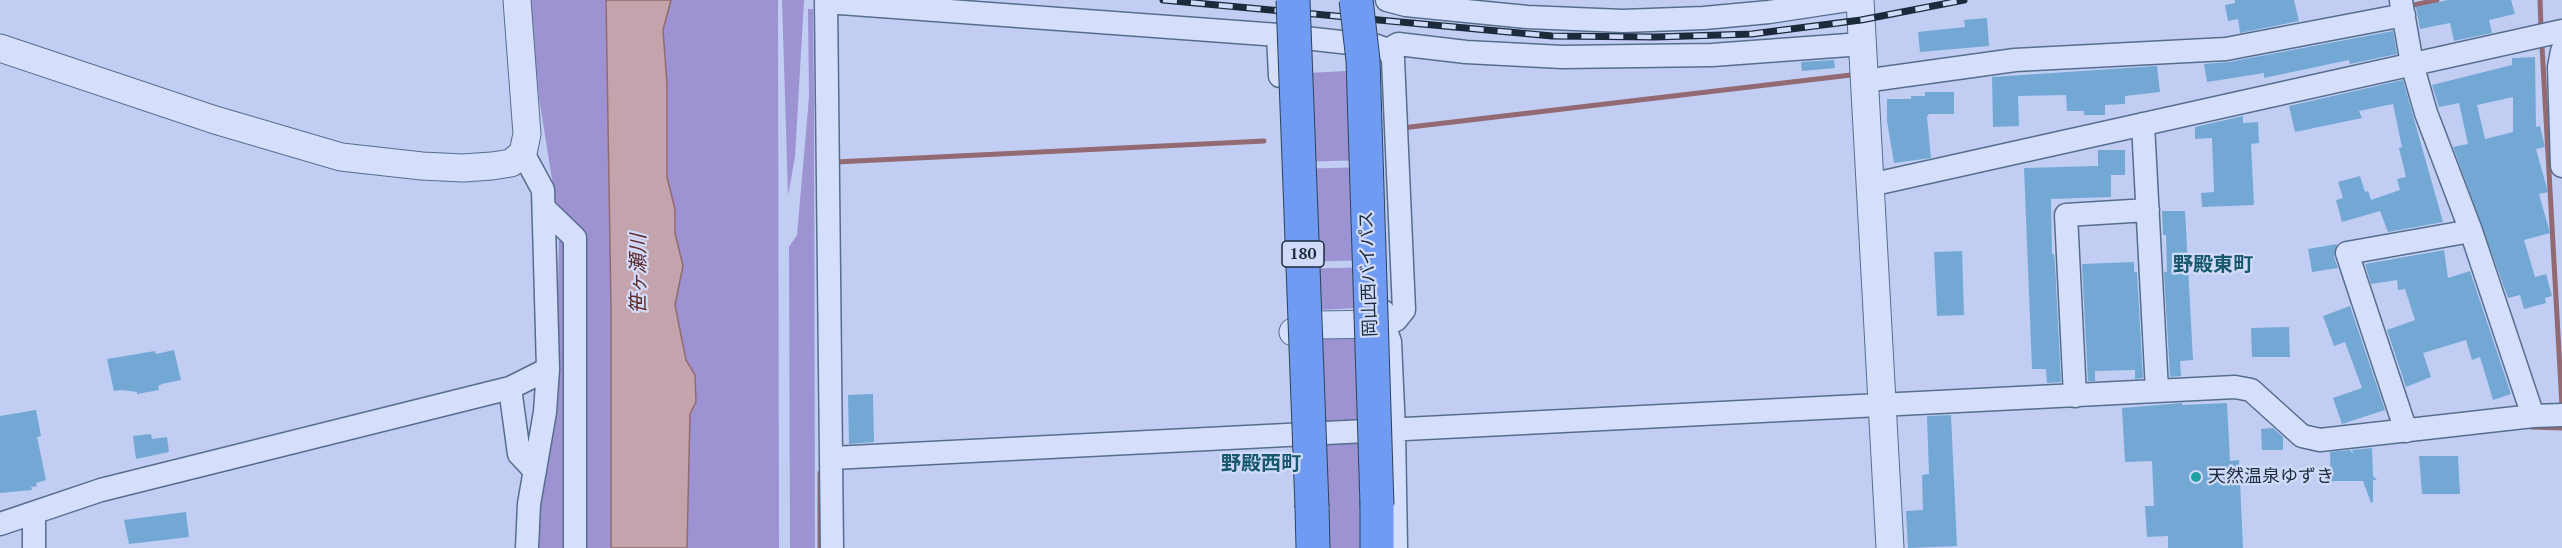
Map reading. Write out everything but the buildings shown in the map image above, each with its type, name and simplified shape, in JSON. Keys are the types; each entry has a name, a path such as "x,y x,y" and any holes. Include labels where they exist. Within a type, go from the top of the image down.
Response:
{"highway":[{"name":"180","path":"1293,0 1313,548"},
{"name":"岡山西バイパス","path":"1356,0 1362,60 1377,548"}],"street":[{"path":"517,0 527,135 524,153 543,190 548,369 545,412 529,504 527,548"},
{"path":"1387,0 1406,5 1527,17 1623,21 1704,18 1769,12 1848,0"},
{"path":"1860,0 1890,548"},
{"path":"832,548 826,1 1278,35 1366,44 1388,50 1393,59 1404,310 1396,320 1384,324 1316,325 1293,332"},
{"path":"1864,81 2014,60 2226,49 2402,7 2412,64 2426,113 2471,231 2533,416"},
{"path":"1870,185 2562,31"},
{"path":"1278,35 1293,332 1297,548"},
{"path":"1388,50 1398,44 1466,52 1562,57 1678,56 1862,44"},
{"path":"0,48 215,120 340,157 463,168 511,163 524,153"},
{"path":"2561,62 2562,166"},
{"path":"1376,104 1384,324 1390,342 1394,430 1396,548"},
{"path":"2143,124 2157,391"},
{"path":"544,208 575,238 574,548"},
{"path":"2075,396 2066,215 2148,210"},
{"path":"2406,430 2347,253 2471,231"},
{"path":"0,524 101,490 510,388 548,369"},
{"path":"832,458 2235,387 2251,390 2302,436 2320,440 2533,416 2562,415"},
{"path":"510,388 519,454 535,471"},
{"path":"34,513 34,548"}],"shaded area":[{"path":"530,0 606,0 611,306 611,548 535,548 537,503 557,369 559,223 539,98"},
{"path":"671,0 778,0 779,548 687,548 690,414 696,402 695,375 686,360 675,305 683,266 675,233 675,209 667,177 667,84 663,30"},
{"path":"782,0 804,0 795,157 788,196"},
{"path":"808,9 813,9 815,548 790,548 789,247 797,235 809,97"},
{"path":"1367,70 1371,160 1291,162 1291,169 1371,167 1371,162 1375,260 1295,262 1295,269 1376,267 1377,300 1360,308 1315,310 1297,318 1287,74"},
{"path":"1330,335 1364,337 1386,421 1305,427 1315,339"},
{"path":"1363,442 1364,548 1324,548 1321,443"}],"water":[{"name":"笹ヶ瀬川","path":"606,0 671,0 663,30 667,84 667,177 675,209 675,233 683,266 675,305 686,360 695,375 696,402 690,414 687,548 611,548 611,306"}],"waterway":[{"path":"2409,6 2437,0"},
{"path":"2540,0 2541,27"},
{"path":"2542,46 2562,406"},
{"path":"1402,128 1851,75"},
{"path":"836,162 1264,141"},
{"path":"2531,427 2562,428"},
{"path":"820,473 820,548"}],"railway":[{"path":"1163,0 1552,36 1655,37 1752,34 1861,20 1964,0"}],"place":[{"name":"天然温泉ゆずき","path":"2196,477"}],"district":[{"name":"野殿東町","path":"2213,265"},
{"name":"野殿西町","path":"1261,464"}]}
